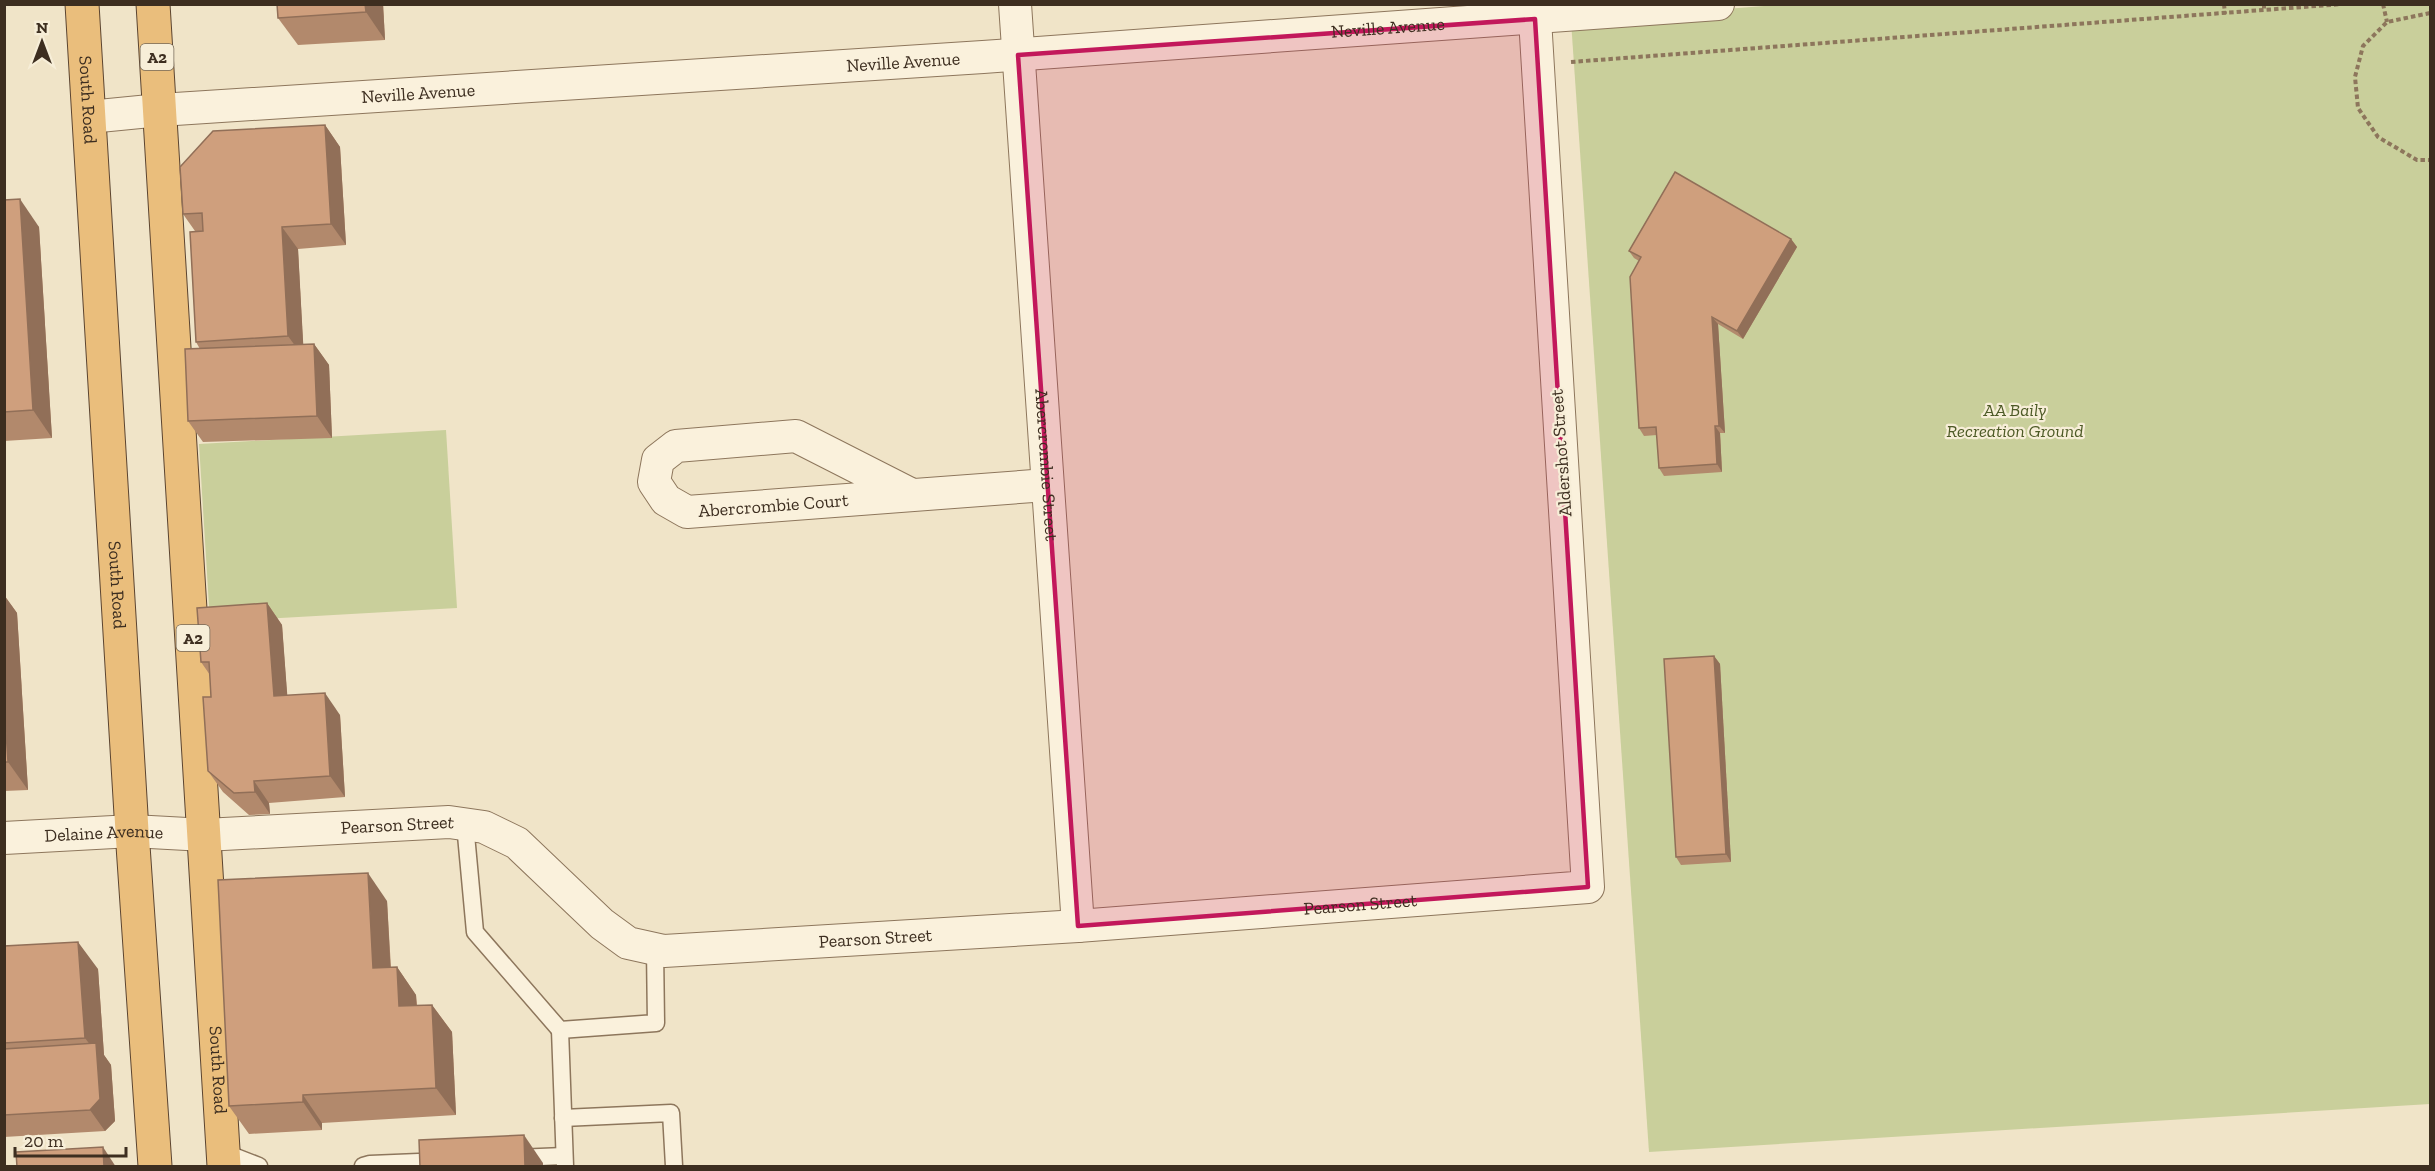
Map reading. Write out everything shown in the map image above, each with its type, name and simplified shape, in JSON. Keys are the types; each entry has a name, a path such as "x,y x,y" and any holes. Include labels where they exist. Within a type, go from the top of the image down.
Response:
{"highway":[{"name":"South Road","path":"82,4 132,831 155,1167"},
{"name":"South Road","path":"153,4 224,1159"}],"street":[{"name":"Abercrombie Street","path":"1015,4 1078,926"},
{"name":"Neville Avenue","path":"89,117 160,110 1018,55 1718,4"},
{"name":"Aldershot Street","path":"1535,19 1588,887"},
{"name":"Abercrombie Court","path":"910,494 796,436 676,446 658,460 654,482 666,500 687,512 1047,485"},
{"name":"Pearson Street","path":"205,835 449,822 484,827 517,843 602,924 628,944 664,951 1078,926 1588,887"},
{"name":"Delaine Avenue","path":"4,837 132,831 205,835"}],"lane":[{"path":"465,824 475,932 560,1030 565,1161 496,1159"},
{"path":"560,1030 656,1023 655,949"},
{"path":"563,1118 671,1113 674,1167"},
{"path":"224,1159 258,1167"},
{"path":"363,1167 370,1164 461,1160"}],"path":[{"path":"2224,4 2225,14"},
{"path":"2264,4 2264,10"},
{"path":"1537,64 2343,4"},
{"path":"2384,4 2387,22"},
{"path":"2430,13 2387,22 2363,46 2355,77 2358,108 2378,137 2417,160 2430,160"}],"highlighted area":[{"path":"1535,19 1588,887 1078,926 1018,55"}],"green space":[{"name":"AA Baily Recreation Ground","path":"1791,4 2430,5 2430,1104 1649,1152 1571,21"},
{"path":"446,430 457,608 210,622 199,444"}],"building":[{"path":"277,4 365,4 366,12 278,18"},
{"path":"325,125 331,224 282,227 288,336 196,342 190,232 203,231 202,213 183,214 180,167 213,131"},
{"path":"1675,172 1791,239 1737,331 1712,317 1719,426 1715,426 1717,464 1659,468 1656,427 1639,428 1630,277 1641,257 1629,251"},
{"path":"20,199 33,410 4,412 4,200"},
{"path":"314,344 317,416 188,421 185,349"},
{"path":"267,603 274,696 325,693 330,776 254,781 255,792 234,793 208,771 203,697 211,697 209,662 201,662 197,608"},
{"path":"1714,656 1726,854 1676,857 1664,659"},
{"path":"4,701 8,762 4,762"},
{"path":"368,873 373,968 397,967 399,1006 432,1005 436,1088 303,1095 303,1102 229,1106 218,880"},
{"path":"78,942 85,1038 4,1043 4,946"},
{"path":"96,1043 100,1099 90,1110 4,1115 4,1049"},
{"path":"524,1135 525,1167 420,1167 419,1140"},
{"path":"103,1147 104,1167 17,1167 16,1152"}]}
